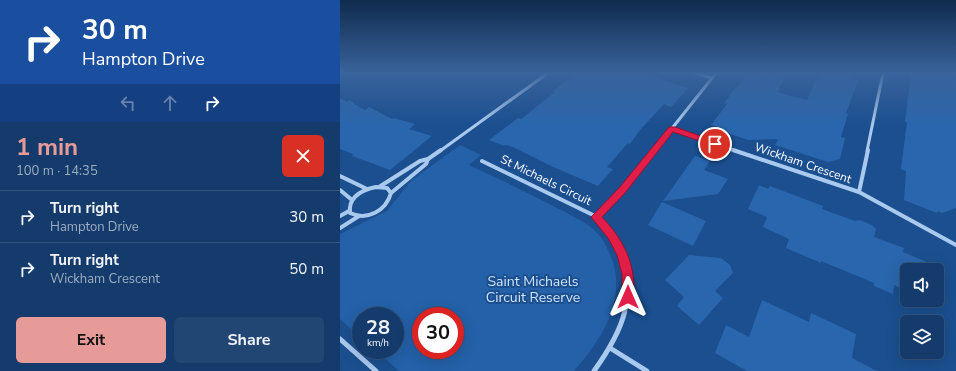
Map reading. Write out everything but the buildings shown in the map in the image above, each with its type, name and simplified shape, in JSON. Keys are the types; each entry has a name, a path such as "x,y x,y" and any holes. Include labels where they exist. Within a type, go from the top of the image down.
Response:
{"street":[{"path":"379,187 420,161 428,159 524,90"},
{"path":"596,217 622,190 702,90"},
{"name":"Wickham Crescent","path":"672,129 859,192 880,90"},
{"path":"340,228 359,216 373,213 382,208 388,202 391,193 426,164 428,159"},
{"name":"St Michaels Circuit","path":"482,161 596,217 612,235 619,247 628,274 628,297 622,322 610,348 594,371"},
{"path":"340,176 367,189"},
{"path":"359,216 352,215 349,211 349,206 352,200 367,189 379,187 387,188 391,193"},
{"path":"340,190 352,200"},
{"path":"859,192 956,244"},
{"path":"340,216 349,211"},
{"path":"340,339 376,371"},
{"path":"610,348 647,371"}],"green space":[{"name":"Saint Michaels Circuit Reserve","path":"460,145 481,155 469,165 578,219 593,229 606,245 612,259 616,275 616,290 608,320 601,334 593,347 574,371 399,371 385,359 404,359 404,307 352,307 352,330 340,319 340,234 387,211 412,180"}],"route":[{"path":"628,297 628,274 622,254 612,235 596,217 622,190 672,129 715,144"}]}
